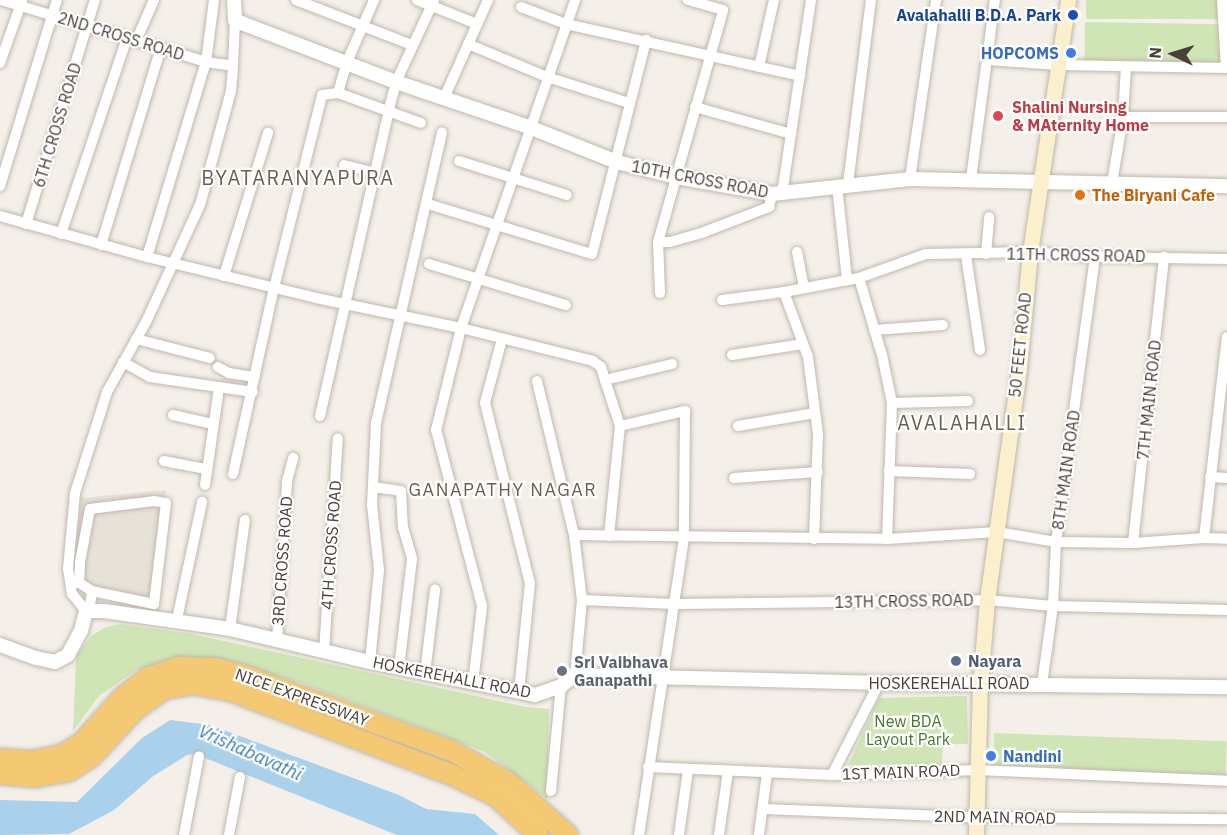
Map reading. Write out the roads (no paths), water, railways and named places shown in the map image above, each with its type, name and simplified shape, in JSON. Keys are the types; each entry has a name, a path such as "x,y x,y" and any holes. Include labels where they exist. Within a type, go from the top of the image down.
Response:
{"highway":[{"name":"NICE EXPRESSWAY","path":"0,759 32,761 62,755 82,743 123,697 149,677 179,667 215,668 243,675 452,751 507,782 568,835"},
{"name":"NICE EXPRESSWAY","path":"0,774 35,777 69,771 92,756 136,709 165,689 192,684 231,691 450,774 496,796 538,835"}],"main road":[{"name":"50 FEET ROAD","path":"976,835 980,685 987,600 1019,369 1030,252 1068,0"}],"street":[{"name":"2ND CROSS ROAD","path":"1,0 21,3 53,16 206,62 233,66"},
{"path":"0,186 57,0"},
{"name":"6TH CROSS ROAD","path":"26,224 95,0"},
{"path":"62,234 132,40 154,0"},
{"path":"147,257 206,62 214,0"},
{"path":"87,611 72,594 68,569 75,493 107,392 174,264 200,205 231,91 234,0"},
{"path":"296,0 412,45"},
{"path":"338,93 347,62 374,0"},
{"path":"417,0 433,3 477,24"},
{"path":"444,98 488,0"},
{"path":"473,683 482,606 436,430 461,328 575,0"},
{"path":"660,293 658,242 723,10 687,0"},
{"path":"759,67 774,0"},
{"path":"658,242 670,242 704,232 769,207 777,194 791,134 812,0"},
{"path":"847,280 843,185 871,0"},
{"path":"910,179 936,0"},
{"path":"971,179 995,0"},
{"path":"987,60 1059,65 1227,68 1222,0"},
{"path":"0,63 21,3"},
{"path":"320,416 396,82 433,3"},
{"path":"521,7 566,24 800,76"},
{"name":"10TH CROSS ROAD","path":"235,20 396,82 529,127 617,162 676,177 777,194 910,179 1227,186"},
{"path":"428,204 497,223 592,254 646,40"},
{"path":"468,44 548,77 629,103"},
{"path":"101,244 161,48"},
{"path":"1112,183 1123,117 1126,67"},
{"path":"233,474 253,392 274,288 322,95 338,93 388,113 421,123"},
{"path":"695,107 791,134"},
{"path":"1123,117 1227,117"},
{"path":"370,662 379,570 372,505 376,423 403,316 442,132"},
{"path":"224,276 268,133"},
{"path":"459,160 567,195"},
{"path":"344,165 375,173"},
{"path":"0,216 174,264 461,328 593,361 601,367 620,426 609,536"},
{"path":"986,254 989,217"},
{"path":"796,252 804,288"},
{"name":"11TH CROSS ROAD","path":"859,278 926,254 1030,252 1095,257 1227,259"},
{"path":"966,255 980,350"},
{"name":"8TH MAIN ROAD","path":"1042,684 1053,606 1056,542 1095,257"},
{"name":"7TH MAIN ROAD","path":"1133,543 1164,257"},
{"path":"429,264 566,305"},
{"path":"722,300 784,292 859,278 892,403 887,539"},
{"path":"784,292 808,357 818,434 814,539"},
{"path":"874,330 943,325"},
{"path":"1204,538 1210,477 1222,416 1227,337"},
{"path":"136,339 210,358"},
{"path":"502,339 485,403 530,583 519,692"},
{"path":"732,355 803,344"},
{"path":"123,362 150,377 253,392"},
{"path":"605,380 672,364"},
{"path":"218,367 229,373 255,376"},
{"path":"537,381 574,535 582,600 575,675"},
{"path":"205,485 219,388"},
{"path":"892,403 968,401"},
{"path":"620,426 685,411 684,538 660,679 639,835"},
{"path":"738,426 815,413"},
{"path":"173,415 213,424"},
{"name":"4TH CROSS ROAD","path":"324,652 338,438"},
{"name":"3RD CROSS ROAD","path":"277,641 287,481 293,458"},
{"path":"164,461 206,469"},
{"path":"889,471 970,474"},
{"path":"734,478 818,472"},
{"path":"1210,477 1227,478"},
{"path":"373,487 401,491 402,521 412,559 399,668"},
{"path":"154,501 166,504 154,604 92,591 79,583 80,562 90,509 154,501"},
{"path":"177,619 202,502"},
{"path":"230,629 245,520"},
{"path":"574,535 887,539 997,532 1056,542 1133,543 1227,538"},
{"path":"425,674 435,590"},
{"path":"0,645 55,662 68,655 81,631 92,591"},
{"name":"13TH CROSS ROAD","path":"582,600 674,604 987,600 1053,606 1227,610"},
{"name":"HOSKEREHALLI ROAD","path":"87,611 177,619 425,674 535,695 561,686 575,675 660,679 980,685 1227,687"},
{"path":"832,775 879,683"},
{"path":"551,790 561,686"},
{"path":"184,835 199,756"},
{"name":"1ST MAIN ROAD","path":"648,767 832,775 978,770 1227,781"},
{"path":"679,835 688,770"},
{"path":"719,835 728,771"},
{"path":"759,835 768,773"},
{"path":"229,835 240,777"},
{"name":"2ND MAIN ROAD","path":"763,809 976,817 1227,819"}],"water":[{"name":"Vrishabavathi","path":"170,720 210,725 399,795 426,809 475,814 499,835 397,835 195,754 187,755 152,777 114,810 69,834 0,835 0,800 77,802 142,738"}],"place":[{"name":"Avalahalli B.D.A. Park","path":"1073,15"},
{"name":"HOPCOMS","path":"1071,53"},
{"name":"Shalini Nursing & MAternity Home","path":"998,116"},
{"name":"The Biryani Cafe","path":"1080,195"},
{"name":"Nayara","path":"956,661"},
{"name":"Sri Vaibhava Ganapathi","path":"562,671"},
{"name":"Nandini","path":"991,756"}],"district":[{"name":"BYATARANYAPURA","path":"298,177"},
{"name":"AVALAHALLI","path":"962,422"},
{"name":"GANAPATHY NAGAR","path":"503,490"}],"park label":[{"name":"New BDA Layout Park","path":"908,730"}]}
